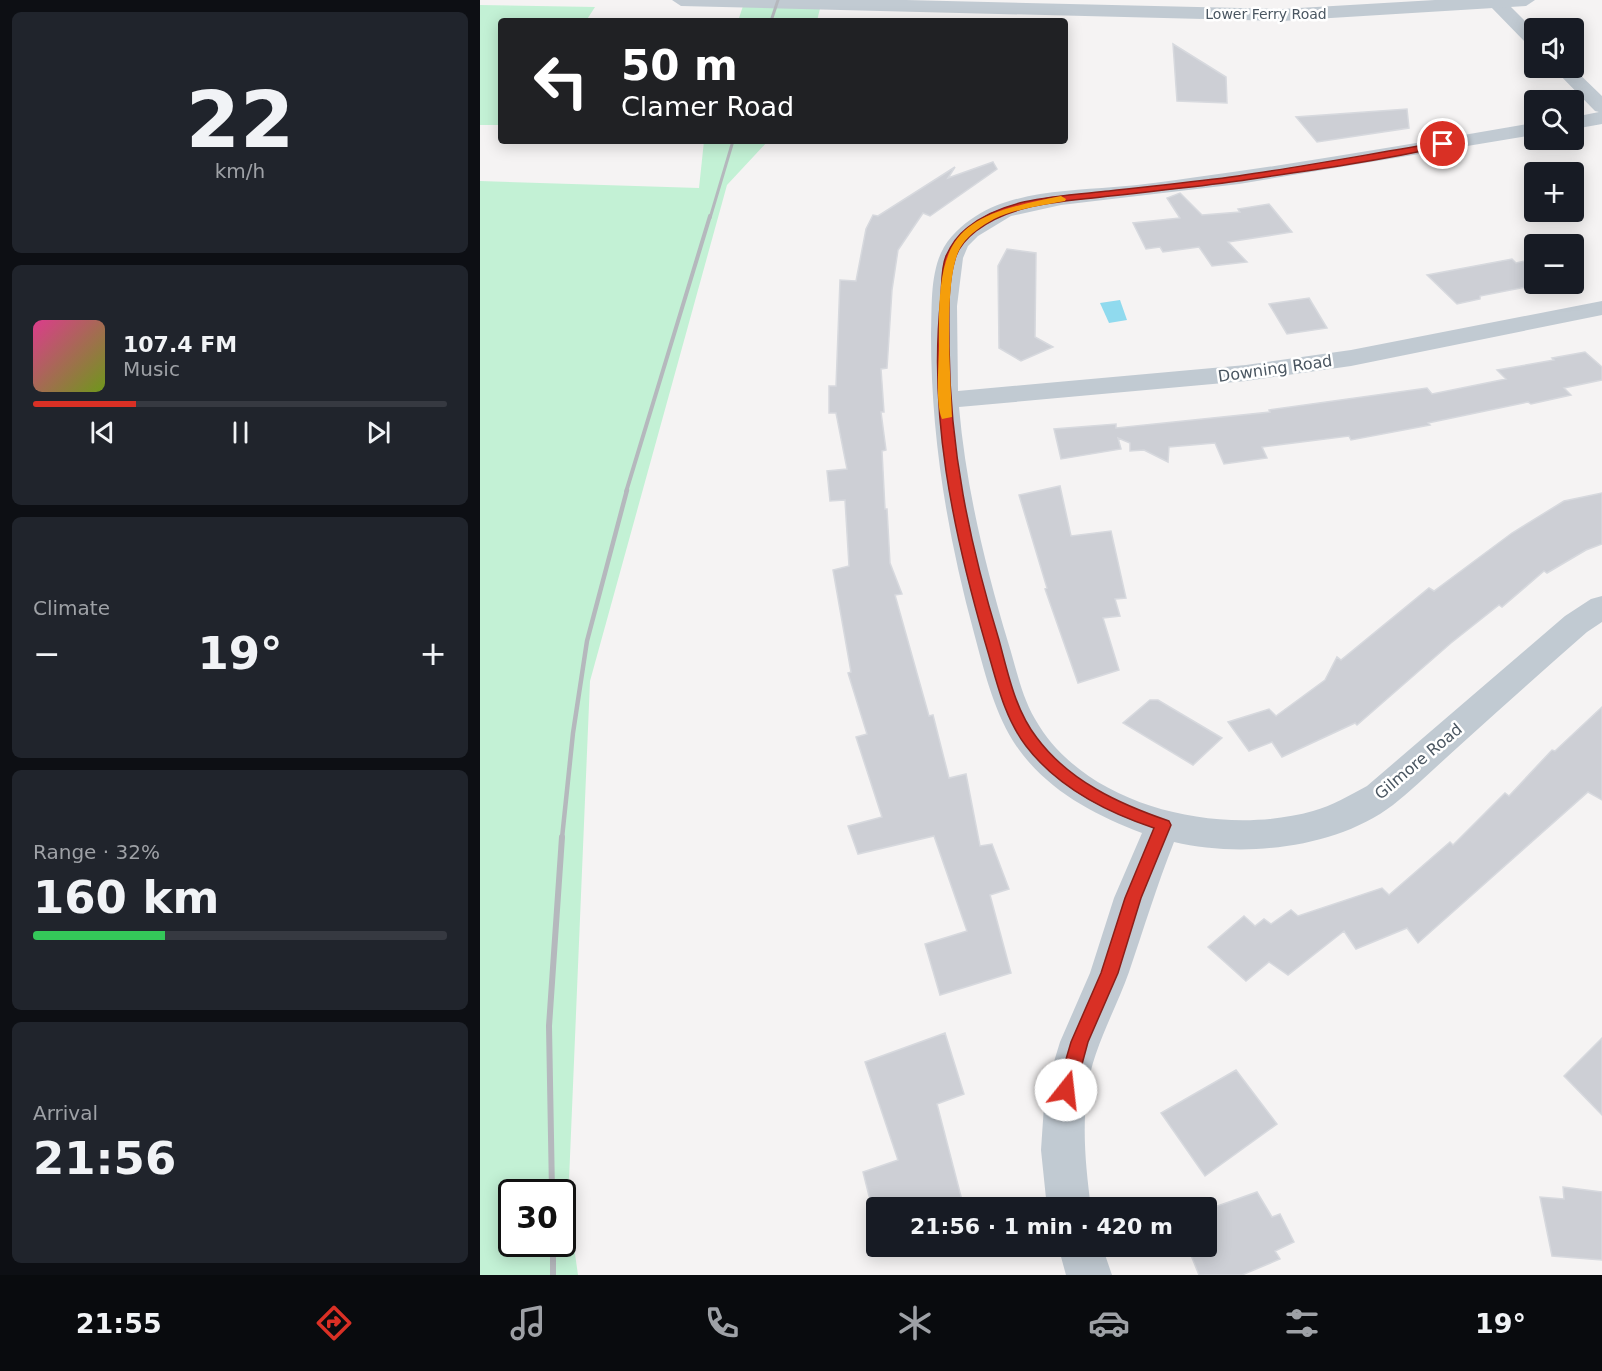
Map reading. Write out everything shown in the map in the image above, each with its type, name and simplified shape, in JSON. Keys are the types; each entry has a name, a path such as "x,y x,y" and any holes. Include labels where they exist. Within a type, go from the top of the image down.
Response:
{"street":[{"name":"Lower Ferry Road","path":"681,0 1282,15 1526,0"},
{"path":"1496,2 1524,30"},
{"path":"1573,78 1602,106"},
{"path":"1584,121 1602,118"},
{"name":"Gilmore Road","path":"1524,131 1238,178 1036,202 989,218 970,230 957,243 950,260 944,317 944,400 952,473 969,562 1012,708 1031,742 1058,770 1091,795 1135,816 1163,825 1205,833 1256,835 1302,829 1343,816 1379,796 1575,624 1602,607"},
{"name":"Downing Road","path":"944,400 1246,373 1350,357 1602,308"},
{"path":"1068,1197 1062,1150 1066,1090 1080,1042 1109,973 1133,898 1163,825"},
{"path":"1083,1257 1089,1275"}],"green space":[{"path":"745,0 822,0 818,18 739,18"},
{"path":"480,5 595,7 588,18 498,18 498,125 480,125"},
{"path":"704,144 765,144 727,185 590,681 569,1179 498,1179 498,1257 575,1257 578,1275 480,1275 480,181 699,188"}],"water":[{"path":"1120,300 1127,320 1109,323 1100,303"}],"building":[{"path":"1173,44 1226,77 1227,103 1177,101"},
{"path":"1407,109 1409,128 1317,142 1296,117"},
{"path":"993,162 997,169 930,216 923,213 898,250 892,290 887,368 881,369 884,412 881,412 886,450 882,451 890,563 902,594 895,595 929,716 933,715 949,778 966,774 980,846 992,844 1009,889 990,895 1011,973 940,995 925,944 967,931 934,836 858,854 848,826 882,817 856,737 867,734 848,673 851,672 833,570 849,566 845,500 830,501 827,471 847,469 836,413 829,413 829,386 836,386 840,280 856,281 866,229 873,215 878,216 955,167 948,178"},
{"path":"1180,193 1202,215 1240,212 1238,209 1269,204 1292,232 1228,242 1247,262 1212,266 1199,247 1163,252 1160,247 1146,249 1133,223 1180,218 1167,198"},
{"path":"1007,249 1036,253 1035,337 1053,347 1021,361 999,348 998,266"},
{"path":"1512,259 1516,263 1524,261 1524,287 1480,296 1480,299 1457,304 1427,275"},
{"path":"1309,298 1327,328 1287,334 1269,304"},
{"path":"1585,352 1602,367 1602,380 1564,388 1571,395 1351,440 1349,436 1262,447 1267,458 1224,464 1215,443 1169,447 1168,462 1144,450 1130,451 1130,443 1118,438 1121,449 1061,459 1054,429 1116,424 1116,428 1270,412 1269,410 1427,388 1432,394 1506,379 1497,370"},
{"path":"1060,486 1071,536 1111,531 1126,598 1115,599 1120,616 1103,618 1119,670 1078,683 1045,589 1047,588 1019,495"},
{"path":"1602,493 1602,544 1586,550 1547,573 1544,571 1502,607 1499,605 1451,643 1357,725 1355,723 1282,757 1272,742 1249,751 1228,722 1269,709 1276,716 1325,680 1337,657 1341,660 1429,588 1434,591 1512,533 1564,501"},
{"path":"1150,700 1158,700 1222,738 1193,765 1123,723"},
{"path":"1602,707 1602,800 1588,792 1418,943 1407,928 1356,949 1344,931 1288,975 1269,962 1246,981 1208,947 1244,916 1255,926 1264,919 1271,924 1291,910 1298,916 1382,888 1389,895 1450,842 1453,845 1505,793 1509,796 1552,750 1555,751"},
{"path":"945,1033 964,1094 937,1104 961,1197 869,1197 863,1172 898,1160 865,1062"},
{"path":"1602,1038 1602,1115 1564,1076"},
{"path":"1236,1070 1277,1124 1205,1176 1161,1113"},
{"path":"1563,1187 1602,1192 1602,1260 1552,1256 1540,1197 1564,1199"},
{"path":"1257,1192 1272,1217 1280,1214 1294,1242 1275,1251 1280,1259 1242,1275 1199,1275 1192,1257 1217,1257 1217,1206"}],"railway":[{"path":"772,18 778,0"},
{"path":"710,218 732,144"},
{"path":"626,492 710,216"},
{"path":"562,838 573,733 587,641 627,490"},
{"path":"552,1179 549,1026 562,837"},
{"path":"553,1257 553,1275"}],"slow traffic":[{"path":"946,417 944,317 950,260 957,243 970,230 989,218 1012,208 1061,199"}],"route":[{"path":"1066,1090 1080,1042 1109,973 1133,898 1163,825 1135,816 1091,795 1058,770 1031,742 1012,708 969,562 952,473 944,400 944,317 950,260 957,243 970,230 989,218 1012,208 1036,202 1169,188 1443,144"}]}
